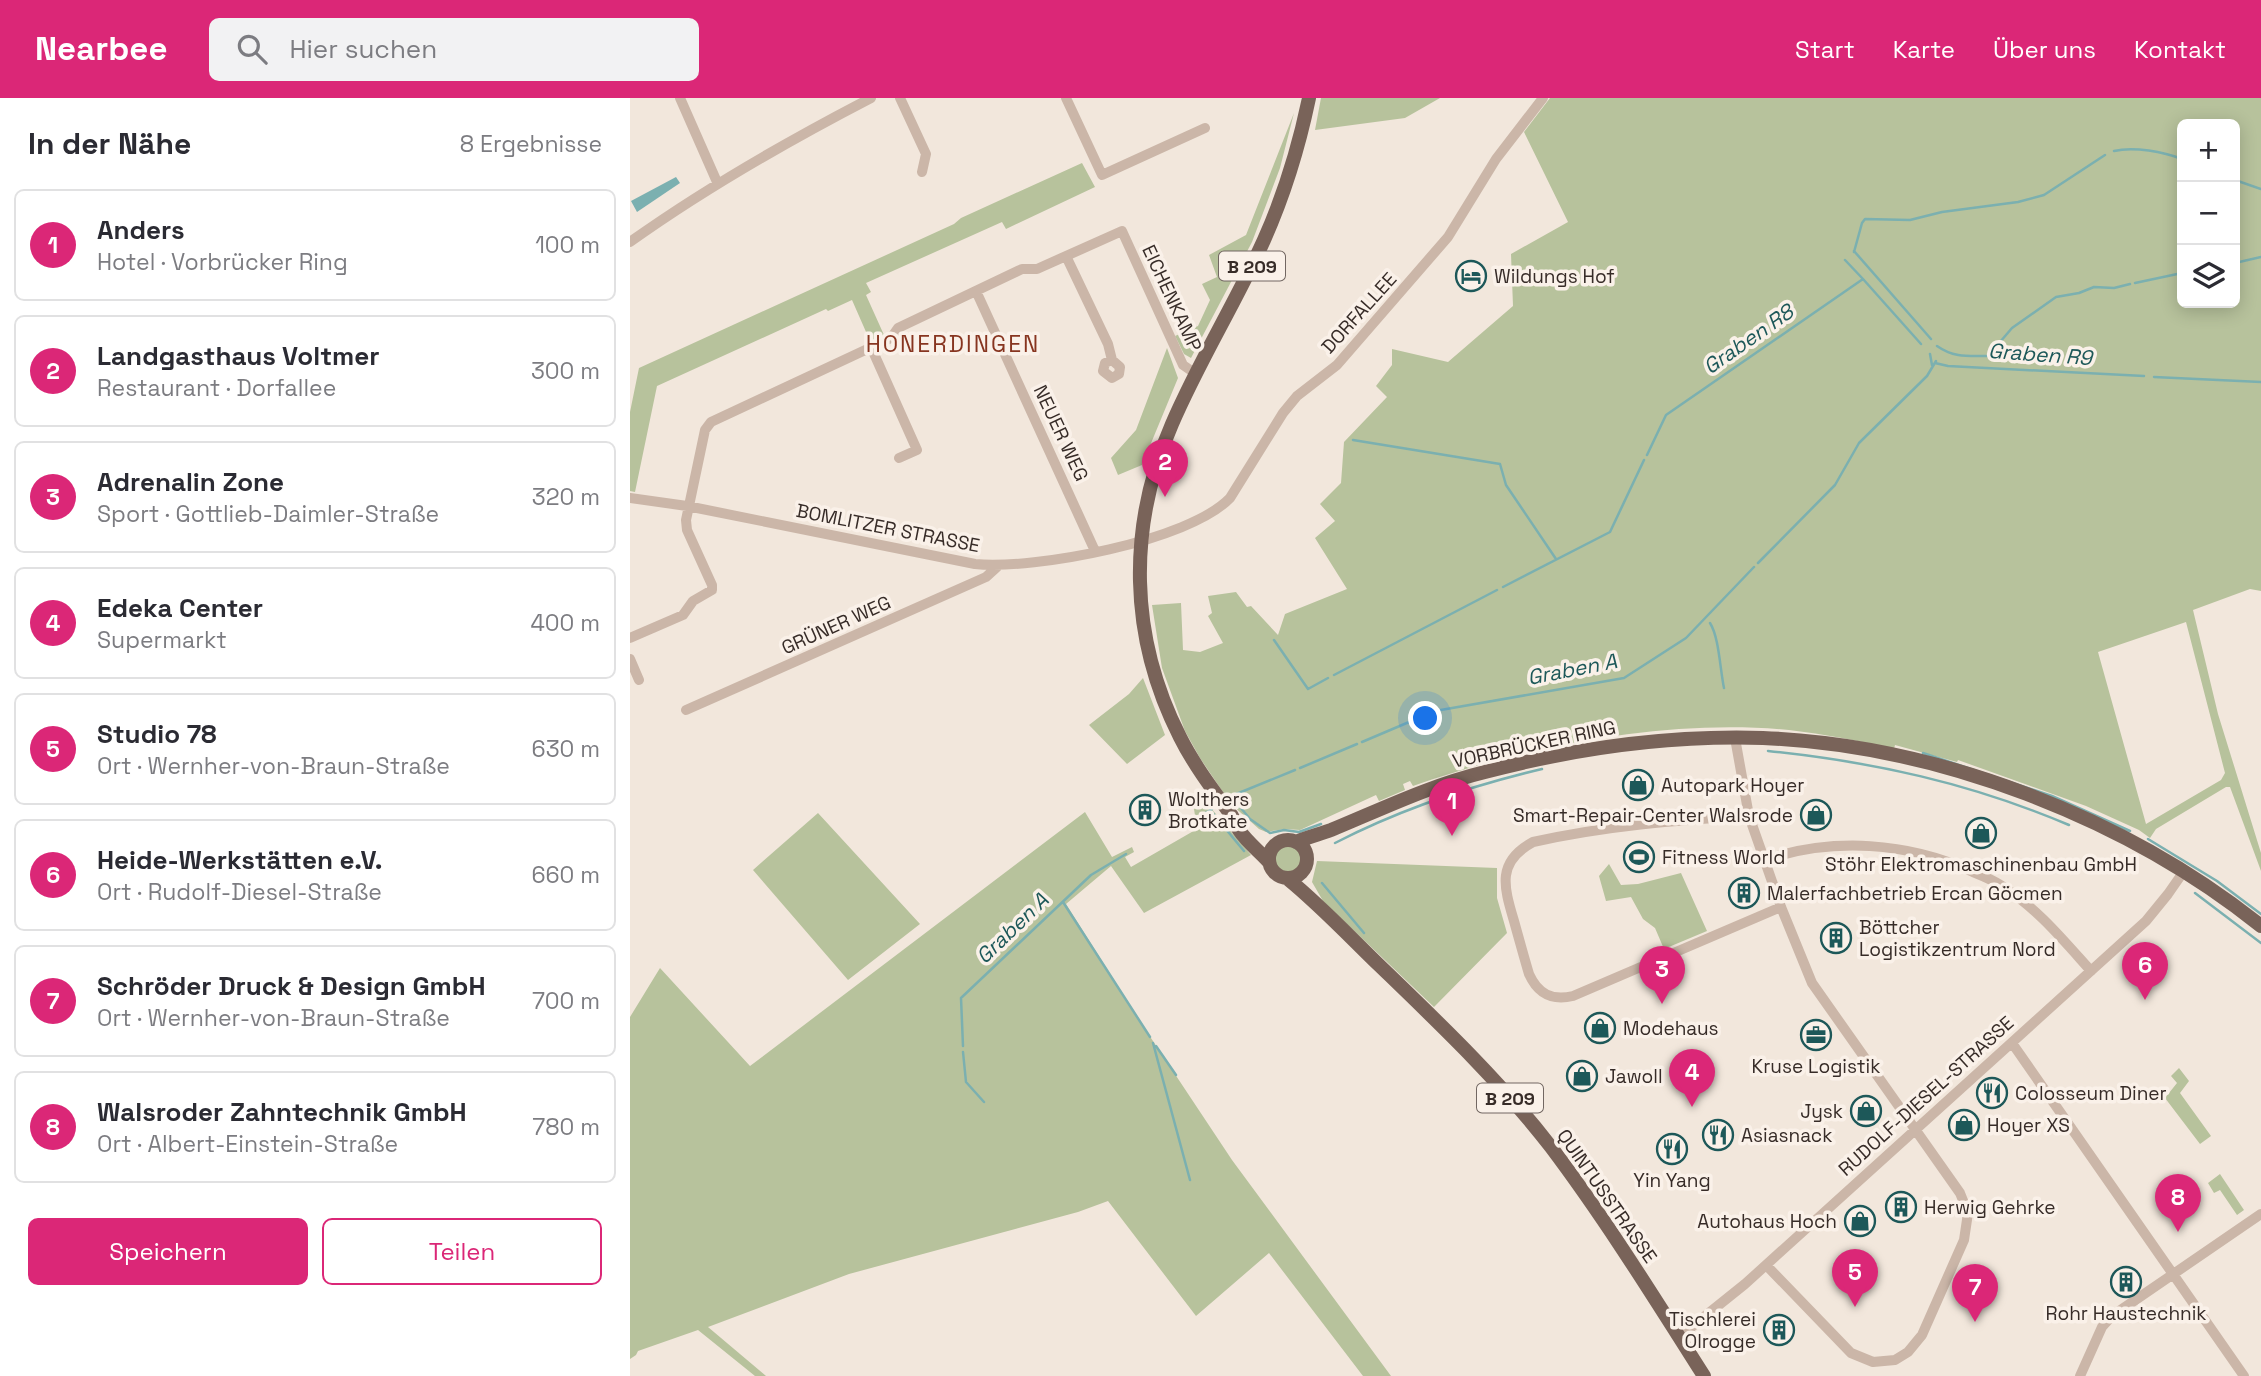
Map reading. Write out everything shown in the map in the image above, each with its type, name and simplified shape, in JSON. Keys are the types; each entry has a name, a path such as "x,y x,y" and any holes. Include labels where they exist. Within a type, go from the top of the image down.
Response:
{"main road":[{"name":"B 209","path":"1288,879 1273,872 1268,861 1239,831 1181,739 1151,664 1140,608 1140,542 1146,499 1160,452 1276,211 1287,181 1309,98"},
{"name":"VORBRÜCKER RING","path":"1296,842 1413,795 1482,772 1527,761 1620,744 1735,738 1790,740 1855,749 1947,769 2002,785 2079,815 2184,870 2261,926"},
{"name":"B 209","path":"1233,818 1256,835 1275,844"},
{"name":"VORBRÜCKER RING","path":"1306,853 1329,831"},
{"path":"1268,861 1269,852 1275,844 1285,840 1296,842 1306,853 1307,863 1303,871 1288,879"},
{"name":"QUINTUSSTRASSE","path":"1303,871 1315,901"},
{"name":"QUINTUSSTRASSE","path":"1288,879 1315,901 1479,1063 1518,1107 1589,1201 1704,1376"}],"street":[{"path":"680,98 717,182"},
{"path":"630,242 717,182 871,98"},
{"path":"900,98 926,154 922,172"},
{"path":"1066,98 1102,175 1205,128"},
{"name":"DORFALLEE","path":"1140,542 1172,531 1222,506 1230,498 1283,413 1297,396 1337,365 1448,237 1496,159 1543,98"},
{"name":"EICHENKAMP","path":"1066,256 1122,231 1182,365 1196,374"},
{"path":"630,624 633,637 683,615 693,601 712,590 687,530 687,506 705,430 711,422 891,338 898,328 1021,269 1037,269 1066,256 1108,344 1112,360"},
{"name":"NEUER WEG","path":"976,291 1095,551"},
{"path":"870,347 918,450 899,458"},
{"name":"BOMLITZER STRASSE","path":"630,498 687,506 997,567 1037,563 1140,542"},
{"name":"GRÜNER WEG","path":"686,710 986,577 997,567"},
{"path":"630,659 639,681"},
{"path":"1735,738 1749,817 1812,983 1961,1193 1968,1224 1964,1240 1922,1335 1908,1352 1886,1362 1872,1362 1851,1353 1766,1265"},
{"path":"1749,817 1667,821 1595,829 1525,846 1507,868 1505,888 1529,974 1533,984 1547,996 1556,999 1573,996 1781,907"},
{"path":"1764,860 1817,849 1881,846 1913,850 1947,860 2001,885 2028,905 2091,971"},
{"name":"RUDOLF-DIESEL-STRASSE","path":"1679,1337 1766,1265 2157,910 2184,870"},
{"path":"2012,1043 2244,1376"},
{"path":"2080,1376 2102,1326 2112,1316 2261,1214"}],"green space":[{"path":"1321,98 1440,98 1405,118 1315,130"},
{"path":"1550,98 2261,98 2261,591 2250,589 2193,610 2218,714 2261,853 2261,871 2230,787 2156,829 2150,838 2139,830 2086,806 1958,760 1957,762 1895,745 1894,749 1789,730 1743,727 1647,732 1550,748 1413,786 1410,781 1403,784 1405,790 1379,801 1376,795 1300,830 1266,832 1231,804 1185,731 1162,668 1152,605 1181,603 1183,650 1200,652 1223,643 1208,616 1212,613 1208,596 1236,592 1247,607 1251,606 1278,635 1285,614 1347,589 1315,538 1335,521 1320,504 1341,483 1344,442 1387,397 1376,386 1392,365 1392,349 1448,362 1513,306 1511,254 1568,222 1524,132","holes":["2186,622 2225,773 2221,780 2146,824 2098,652"]},
{"path":"1294,113 1280,168 1252,242 1191,358 1184,354 1175,336 1198,326 1210,300 1202,284 1217,277 1209,255 1246,235"},
{"path":"1082,163 1095,187 1006,229 1002,222 866,283 871,292 866,295 884,335 870,341 852,300 828,311 826,309 657,386 635,492 630,491 630,412 639,368"},
{"path":"1167,348 1178,378 1142,465 1118,475 1111,458 1136,430"},
{"path":"1143,678 1165,735 1127,764 1089,725 1129,694"},
{"path":"1204,800 1251,855 1144,913 1111,866 1066,904 1232,1160 1391,1376 1363,1376 1269,1253 1196,1316 1108,1201 1078,1212 849,1274 708,1327 766,1376 755,1376 698,1330 638,1351 630,1359 630,1017 660,968 750,1066 1085,812 1112,857 1132,847 1134,852 1125,857 1131,867 1197,829 1194,809"},
{"path":"818,813 920,924 848,980 753,870"},
{"path":"1287,844 1298,848 1302,859 1298,870 1287,874 1276,870 1272,859 1276,848"},
{"path":"1317,861 1497,868 1497,898 1507,933 1434,1007 1323,901 1312,882"},
{"path":"1609,864 1621,885 1638,884 1681,873 1707,931 1664,949 1655,928 1643,919 1631,897 1606,901 1599,876"},
{"path":"2179,1068 2189,1081 2180,1093 2211,1136 2200,1144 2165,1098 2177,1083 2171,1076"},
{"path":"2220,1174 2244,1210 2237,1215 2220,1190 2214,1193 2208,1183"}],"water":[{"path":"676,177 680,183 637,212 631,201"}],"waterway":[{"name":"Graben R8","path":"2114,151 2149,150 2177,157"},
{"name":"Graben R8","path":"1854,252 1865,219 1910,220 1942,212 2018,202 2044,195 2105,155"},
{"name":"Graben R8","path":"2240,182 2261,189"},
{"path":"1854,251 1931,339"},
{"name":"Graben A","path":"2240,262 2261,257"},
{"name":"Graben R8","path":"1647,455 1666,415 1863,279 1845,260"},
{"name":"Graben A","path":"2135,283 2177,274"},
{"path":"1863,279 1921,344"},
{"name":"Graben A","path":"1937,346 1955,354 1988,356 2012,328 2056,297 2094,287 2114,288 2130,284"},
{"path":"1930,354 1932,365"},
{"name":"Graben A","path":"1758,563 1835,485 1859,443 1927,376 1936,361"},
{"name":"Graben R9","path":"1935,363 1948,366 2144,376"},
{"name":"Graben R9","path":"2154,377 2261,382"},
{"path":"1353,440 1500,464 1506,485 1556,559"},
{"name":"Graben R8","path":"1503,587 1610,532 1644,460"},
{"name":"Graben A","path":"1362,742 1435,711 1624,678 1686,638 1754,567"},
{"name":"Graben R8","path":"1334,675 1497,590"},
{"path":"1710,623 1717,645 1724,688"},
{"name":"Graben R8","path":"1274,640 1308,689 1328,678"},
{"name":"Graben A","path":"1300,768 1357,744"},
{"path":"1768,751 1846,761 1921,776 1995,797 2069,825"},
{"path":"1923,753 2052,796 2130,831"},
{"path":"1335,843 1385,819 1436,800 1542,769"},
{"name":"Graben A","path":"1229,797 1295,770"},
{"path":"1231,796 1250,819 1270,833 1284,830 1299,832 1321,824"},
{"name":"Graben A","path":"1196,819 1212,809"},
{"path":"1210,810 1244,851"},
{"path":"2148,839 2217,881 2261,914"},
{"name":"Graben A","path":"963,1046 961,998 1091,875 1126,854"},
{"path":"1322,883 1364,933"},
{"path":"2195,893 2261,943"},
{"path":"1063,902 1150,1037"},
{"path":"1153,1043 1190,1180"},
{"path":"1156,1046 1176,1075"},
{"name":"Graben A","path":"963,1052 966,1082 984,1102"}],"place":[{"name":"Wildungs Hof","path":"1471,276"},
{"name":"Landgasthaus Voltmer","path":"1165,497"},
{"name":"Autopark Hoyer","path":"1638,785"},
{"name":"Wolthers Brotkate","path":"1145,810"},
{"name":"Smart-Repair-Center Walsrode","path":"1816,815"},
{"name":"Stöhr Elektromaschinenbau GmbH","path":"1981,833"},
{"name":"Anders","path":"1452,836"},
{"name":"Fitness World","path":"1639,857"},
{"name":"Malerfachbetrieb Ercan Göcmen","path":"1744,893"},
{"name":"Böttcher Logistikzentrum Nord","path":"1836,938"},
{"name":"Heide-Werkstätten e.V.","path":"2145,1000"},
{"name":"Adrenalin Zone","path":"1662,1004"},
{"name":"Modehaus","path":"1600,1028"},
{"name":"Kruse Logistik","path":"1816,1035"},
{"name":"Jawoll","path":"1582,1076"},
{"name":"Colosseum Diner","path":"1992,1093"},
{"name":"Edeka Center","path":"1692,1107"},
{"name":"Jysk","path":"1866,1111"},
{"name":"Hoyer XS","path":"1964,1125"},
{"name":"Asiasnack","path":"1718,1135"},
{"name":"Yin Yang","path":"1672,1149"},
{"name":"Herwig Gehrke","path":"1901,1207"},
{"name":"Autohaus Hoch","path":"1860,1221"},
{"name":"Walsroder Zahntechnik GmbH","path":"2178,1232"},
{"name":"Rohr Haustechnik","path":"2126,1282"},
{"name":"Studio 78","path":"1855,1307"},
{"name":"Schröder Druck & Design GmbH","path":"1975,1322"},
{"name":"Tischlerei Olrogge","path":"1779,1330"}],"district":[{"name":"HONERDINGEN","path":"953,344"}]}
